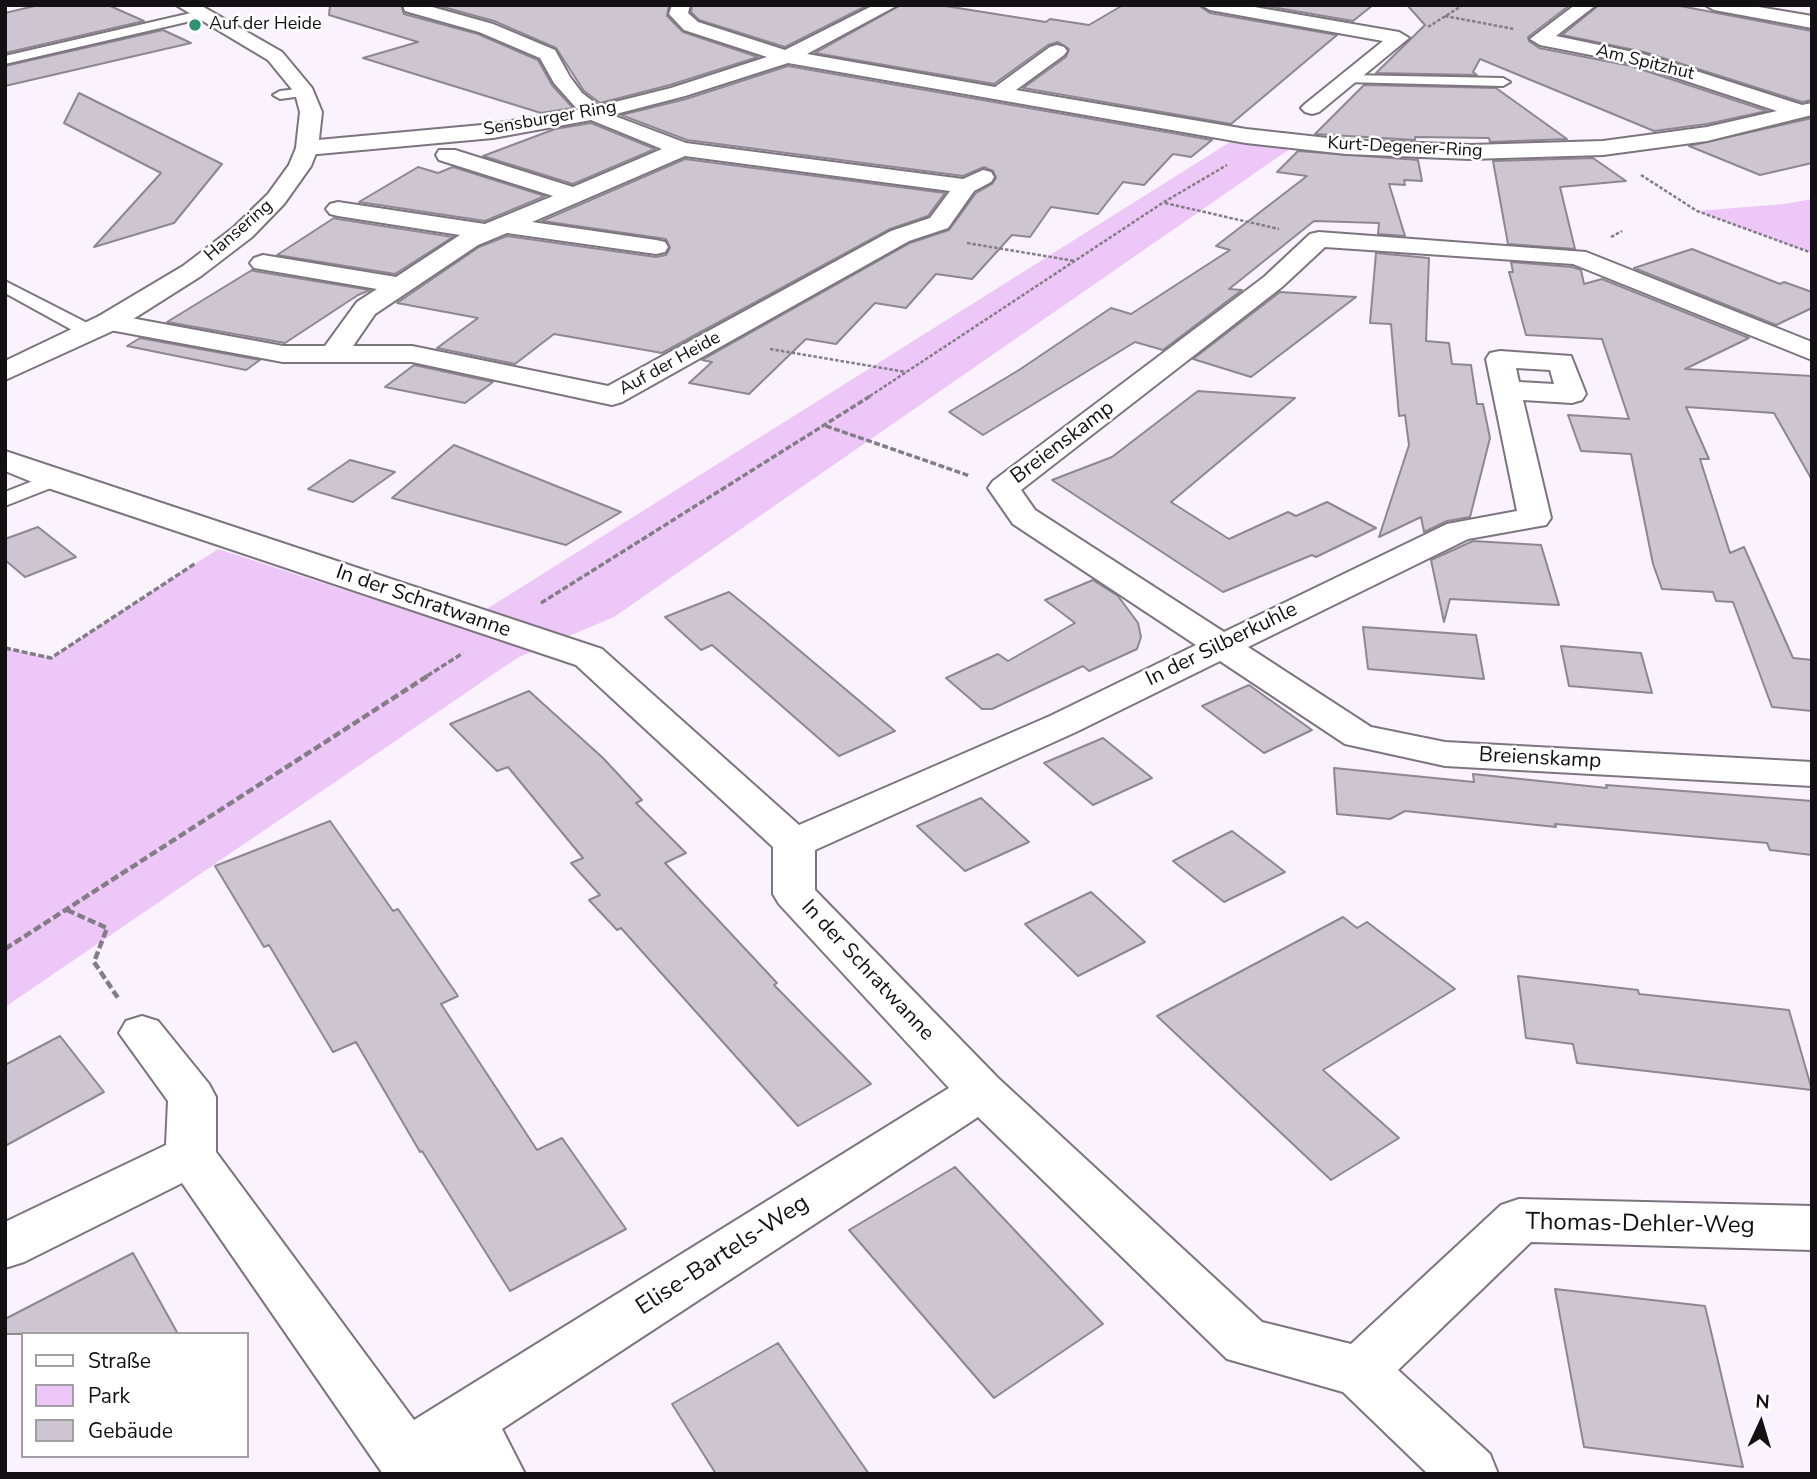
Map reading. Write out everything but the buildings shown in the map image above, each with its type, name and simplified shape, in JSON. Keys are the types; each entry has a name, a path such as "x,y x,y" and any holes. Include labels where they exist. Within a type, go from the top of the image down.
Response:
{"street":[{"path":"681,5 678,14 691,26 787,57"},
{"name":"Sensburger Ring","path":"307,148 493,131 595,113 678,92 787,57 889,5"},
{"path":"1210,5 1399,38"},
{"path":"1545,35 1587,5"},
{"path":"1714,5 1812,22"},
{"name":"Auf der Heide","path":"100,327 283,354 412,354 612,396 907,233 939,223 977,181 682,149 607,121 595,113 575,97 548,54 486,28 411,6"},
{"path":"195,10 275,56 305,92"},
{"path":"1322,23 1343,11"},
{"name":"Am Spitzhut","path":"1545,35 1540,39 1636,58 1807,111"},
{"path":"1312,108 1399,38"},
{"path":"998,94 1057,51"},
{"name":"Kurt-Degener-Ring","path":"787,57 1269,139 1409,151 1530,152 1603,148 1707,134 1807,111"},
{"name":"Hansering","path":"5,372 100,327 192,271 243,233 276,199 300,166 307,148 311,112 305,92"},
{"path":"333,354 366,308 469,240 682,149"},
{"path":"447,155 575,195"},
{"path":"338,209 656,247"},
{"path":"1319,239 1577,257 1812,352"},
{"name":"Breienskamp","path":"1319,239 1273,282 1004,488 1024,517 1359,736 1445,754 1812,774"},
{"path":"262,263 399,285"},
{"name":"In der Silberkuhle","path":"794,842 1063,724 1459,531 1535,518 1508,390"},
{"name":"In der Schratwanne","path":"5,460 54,479 589,657 794,842 794,894 981,1091 1246,1342 1360,1371 1469,1474"},
{"path":"5,1247 191,1156 192,1097 142,1033"},
{"name":"Elise-Bartels-Weg","path":"191,1156 405,1456 466,1420 981,1091"},
{"name":"Thomas-Dehler-Weg","path":"1360,1371 1519,1220 1812,1228"},
{"path":"466,1420 496,1474"},
{"name":"Elise-Bartels-Weg","path":"433,1474 466,1420"}],"lane":[{"path":"5,60 195,10"},
{"path":"1349,79 1503,82"},
{"path":"280,95 305,92"},
{"path":"5,286 100,327"},
{"path":"5,500 54,479"}],"path":[{"path":"1399,38 1421,31 1462,5"},
{"path":"1445,16 1545,35"},
{"path":"5,949 501,629 825,426 1164,202 1269,139"},
{"path":"1603,148 1697,211 1812,253"},
{"path":"1164,202 1319,239"},
{"path":"907,233 1076,261"},
{"path":"714,339 906,372"},
{"path":"825,426 1004,488"},
{"path":"5,648 51,658 235,538"},
{"path":"67,910 107,928 94,962 142,1033"}],"green space":[{"path":"1238,137 1294,146 614,617 517,658 5,1007 5,912 8,910 5,907 5,648 51,658 218,549 458,627"},
{"path":"1812,199 1812,253 1697,211 1784,204"}],"place":[{"name":"Auf der Heide","path":"195,25"}]}
